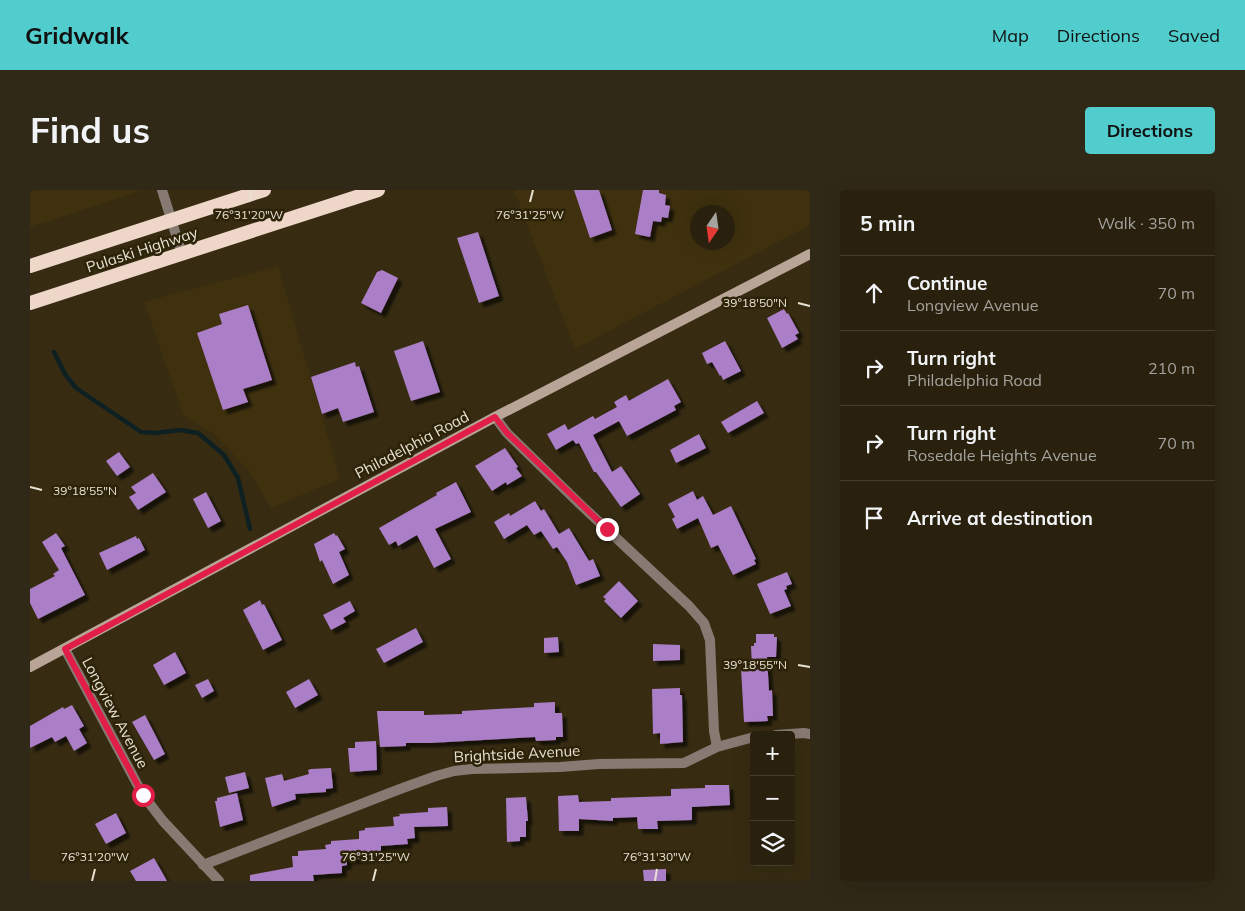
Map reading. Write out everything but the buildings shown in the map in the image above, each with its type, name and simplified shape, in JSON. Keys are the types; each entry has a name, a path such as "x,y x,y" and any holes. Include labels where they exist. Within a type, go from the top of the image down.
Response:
{"highway":[{"name":"Pulaski Highway","path":"30,266 264,190"},
{"name":"Pulaski Highway","path":"30,303 378,190"}],"main road":[{"name":"Philadelphia Road","path":"30,668 495,417 810,254"}],"street":[{"path":"162,190 182,254"},
{"path":"495,417 507,433 689,606 704,623 708,630 712,649 714,731 717,747"},
{"name":"Longview Avenue","path":"65,649 143,795 163,821 219,881"},
{"path":"795,733 804,732 810,734"},
{"name":"Brightside Avenue","path":"203,865 400,789 454,771 599,764 684,763 717,747 750,738"}],"shaded area":[{"path":"30,190 142,190 30,227"},
{"path":"514,190 810,190 810,225 575,349"},
{"path":"278,266 340,479 271,508 249,471 215,435 184,416 144,302"}],"waterway":[{"path":"54,352 65,374 76,388 141,432 155,433 180,430 198,433 224,455 238,478 250,529"}],"route":[{"path":"143,795 65,649 495,417 507,433 607,529"}]}
